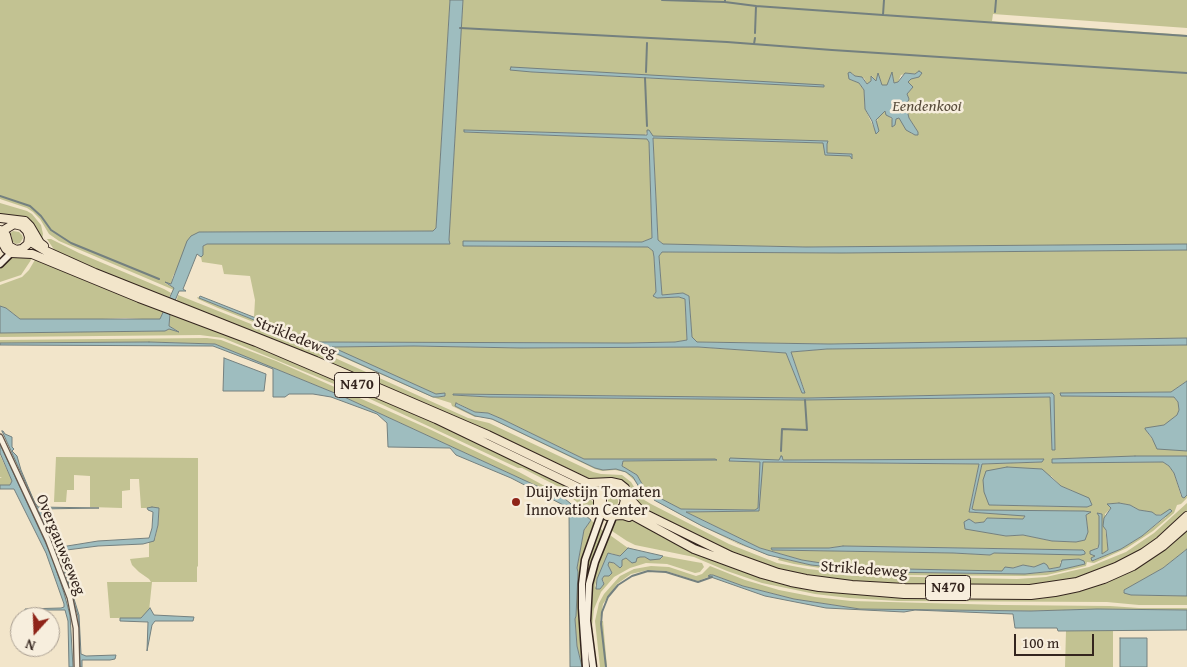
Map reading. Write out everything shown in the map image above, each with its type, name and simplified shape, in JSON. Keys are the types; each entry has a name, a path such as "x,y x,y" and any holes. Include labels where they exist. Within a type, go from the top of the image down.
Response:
{"main road":[{"name":"N470","path":"0,218 24,221 30,226 40,243 53,253"},
{"name":"N470","path":"14,224 22,226 27,231 26,247 20,250 4,239 14,224"},
{"path":"0,260 4,239"},
{"path":"0,264 4,239"},
{"name":"Strikledeweg","path":"26,247 53,253 170,306 428,415 582,490 599,496"},
{"name":"Strikledeweg","path":"26,247 48,260 316,361 488,435 588,483 599,496"},
{"name":"N470","path":"588,483 611,482 620,484 641,511"},
{"name":"N470","path":"607,488 616,488 623,495 619,511 609,512 604,509 602,499 599,496 607,488"},
{"path":"586,667 582,584 585,560 602,512 599,496"},
{"name":"N470","path":"602,512 607,516 619,511"},
{"name":"Strikledeweg","path":"619,511 641,511 731,556 793,577 878,587 1008,589 1045,587 1076,582 1098,575 1143,553 1160,541 1187,516"},
{"name":"Strikledeweg","path":"619,511 694,549 746,570 791,582 851,591 969,595 1055,592 1104,579 1133,566 1164,546 1187,525"},
{"path":"592,667 587,620 589,584 595,562 619,511"}],"street":[{"name":"Overgauwseweg","path":"0,437 48,540 70,598 76,628 76,667"}],"green space":[{"path":"0,0 450,0 436,228 433,231 199,232 173,276 171,284 165,283 174,288 174,290 59,241 49,234 40,219 33,212 27,208 0,199"},
{"name":"Eendenkooi","path":"463,0 1187,0 1187,28 993,14 992,21 1187,35 1187,244 806,247 663,244 658,240 653,138 824,143 825,155 852,154 827,153 828,141 652,136 648,130 645,135 465,130 465,132 647,139 649,142 652,238 642,242 464,241 463,246 648,247 653,251 657,298 679,297 685,299 687,340 628,343 317,342 254,317 255,300 250,276 224,274 222,265 202,262 201,257 203,255 203,246 207,244 450,244","holes":["511,68 824,86 532,72","919,71 919,77 908,82 913,87 907,94 909,99 906,106 909,118 918,135 912,134 901,119 892,120 885,111 878,117 875,130 865,109 864,90 859,83 849,79 852,73 855,76 864,78 867,84 870,83 872,76 876,81 878,74 882,85 887,85 892,73 894,83 898,82 901,75 916,74"]},
{"path":"0,203 32,214 41,225 42,240 0,216"},
{"path":"13,231 19,232 22,235 23,238 20,243 16,244 12,241 12,236 9,234"},
{"path":"47,239 51,239 164,289 171,293 168,300 55,251"},
{"path":"1187,250 1187,338 830,344 697,342 692,337 689,296 683,293 662,295 659,256 662,252 842,253"},
{"path":"12,257 33,257 21,275 0,282 0,268"},
{"path":"36,258 86,281 165,311 158,320 125,318 81,320 20,319 6,308 0,306 0,285 22,277"},
{"path":"178,295 324,353 468,418 489,423 593,472 622,475 631,482 641,498 651,504 729,544 777,563 808,569 871,576 1017,579 1046,577 1089,567 1126,552 1154,533 1187,503 1187,515 1144,550 1087,577 1047,586 884,585 792,574 742,559 645,510 633,499 487,430 474,427 229,324 211,314 176,303"},
{"path":"197,297 352,360 433,397 445,396 445,394 436,394 331,347 698,347 786,353 802,393 805,392 791,352 827,349 1187,345 1187,381 1171,392 1060,394 1062,396 1174,397 1178,402 1179,410 1177,415 1167,424 1147,432 1155,443 1187,451 1187,456 1052,459 1052,463 1163,462 1174,473 1181,496 1184,498 1187,495 1187,498 1177,505 1174,513 1153,531 1127,548 1094,563 1087,562 1086,566 1047,575 898,575 833,570 794,564 778,560 779,558 775,557 811,565 879,572 1025,574 1049,572 1085,564 1077,559 1060,562 1060,567 1049,569 1047,565 1034,567 1023,565 1002,571 834,565 802,560 760,548 686,512 759,511 762,462 979,464 969,512 1025,515 1023,519 987,518 984,522 975,523 969,519 975,530 1006,536 1023,535 1052,541 1076,542 1084,540 1088,532 1086,515 1090,512 972,509 982,464 1042,462 1043,459 783,460 782,456 779,460 729,461 760,462 758,509 681,509 656,496 654,500 655,495 651,492 647,496 649,493 637,475 622,466 623,461 716,459 584,459 488,413 475,412 457,403 455,406 481,417 475,417 452,406 451,403 432,397 342,357","holes":["1052,393 1054,450 1052,449 1051,397 805,400 489,397 453,394 807,398","1051,476 1061,486 1073,491 1092,505 1087,507 989,505","1119,503 1152,512 1155,515 1164,514 1166,517 1142,536 1121,549 1093,561 1095,549 1099,546 1099,513 1102,514 1102,554 1108,550 1105,514 1111,508 1108,504","843,546 1082,550 1085,554 994,553 990,555 772,550 771,548 829,548"]},
{"path":"170,314 248,341 265,351 296,361 369,392 509,457 588,497 594,503 597,519 559,487 522,468 518,468 368,398 223,338 200,335 0,337 0,333 165,331 169,329 180,332 169,326"},
{"path":"207,338 221,340 276,361 427,428 519,472 565,499 342,396 215,344 149,342 0,343 0,340"},
{"path":"488,418 492,419 595,468 603,470 616,469 626,472 633,477 639,487 625,472 615,470 602,471 595,469"},
{"path":"0,455 12,481 10,485 0,485 0,478 2,477 0,477"},
{"path":"56,457 198,458 197,582 152,582 149,611 141,618 110,618 107,582 151,582 132,565 130,559 149,557 149,542 155,539 159,508 141,508 139,479 130,479 130,490 122,491 122,508 90,507 90,476 74,475 74,490 67,490 66,502 54,502"},
{"path":"608,494 614,494 618,497 616,506 608,504 608,499 605,498"},
{"path":"654,500 735,542 754,549 738,544"},
{"path":"618,519 632,521 721,564 732,565 752,573 1029,599 1045,598 1059,593 1187,528 1187,549 1163,568 1123,591 1131,595 1187,596 1187,605 1139,605 1107,602 898,601 815,594 762,583 694,557 635,545 609,529"},
{"path":"591,520 595,524 591,537 579,623 585,667 582,667 577,646 575,619 577,568 584,530"},
{"path":"599,527 604,532 585,612 592,667 588,667 583,604 587,563"},
{"path":"607,533 628,548 620,556 610,553 597,579 595,586 597,589 600,589 604,582 602,579 604,576 612,573 608,565 609,562 621,567 622,560 626,558 631,562 636,562 637,557 661,559 663,556 702,563 704,567 700,572 695,573 667,564 646,563 630,568 614,577 601,592 594,609 592,627 597,667 594,667 589,631 591,585"},
{"path":"651,566 669,567 696,576 702,574 710,566 745,580 779,590 851,601 1187,608 1187,610 860,609 794,599 743,586 713,575 698,581 666,571 648,570 631,574 617,584 603,604 600,621 603,621 607,667 600,667 595,621 599,603 604,594 620,576 634,569"},
{"path":"1066,631 1113,631 1113,667 1065,667"}],"water":[{"path":"450,0 463,0 450,244 207,244 203,246 203,255 201,257 197,254 183,289 186,291 179,291 170,313 169,326 179,332 169,329 165,331 0,333 0,306 6,308 20,319 160,319 174,288 165,282 171,284 187,241 191,236 199,232 433,231 436,228"},
{"path":"511,67 824,85 824,87 532,72 510,70"},
{"path":"919,71 922,73 919,77 908,82 913,87 907,94 909,99 906,106 909,118 918,135 906,130 899,118 896,119 895,125 892,127 892,118 886,115 885,111 876,120 879,131 876,134 872,121 865,109 864,90 859,83 849,79 848,73 850,72 855,76 862,77 867,84 871,81 871,76 876,81 878,73 882,85 887,85 892,72 894,83 898,82 905,73 915,74"},
{"path":"464,130 647,135 647,130 649,130 653,136 828,141 827,153 852,154 852,159 850,156 825,155 823,143 653,138 658,240 663,244 806,247 1187,244 1187,250 842,253 662,252 659,256 662,295 683,293 689,296 692,337 697,342 830,344 1187,338 1187,345 827,349 791,352 805,393 802,393 786,353 698,347 332,347 436,394 445,393 445,396 433,397 324,348 199,298 200,296 317,342 628,343 687,340 685,299 679,297 657,298 653,296 656,292 654,257 653,251 648,247 463,246 463,241 642,242 652,238 649,142 647,139 464,132"},
{"path":"149,342 215,344 342,396 565,499 591,520 584,530 577,568 575,619 577,646 582,667 570,667 569,508 511,478 456,455 450,448 388,447 387,423 377,414 331,397 313,394 289,394 285,397 273,397 273,369 213,346 0,345 0,343"},
{"path":"224,358 266,374 264,391 223,391"},
{"path":"1187,381 1187,451 1157,449 1145,429 1164,425 1177,415 1179,410 1178,402 1174,397 1061,396 1060,393 1171,392"},
{"path":"1052,393 1054,395 1055,450 1052,450 1050,397 802,400 453,395 807,398"},
{"path":"456,403 475,412 488,413 502,419 584,459 717,460 623,461 622,466 637,475 649,493 647,496 642,492 633,477 626,472 616,469 603,470 595,468 492,419 475,416 455,406"},
{"path":"2,431 12,437 12,447 14,449 12,451 17,456 21,470 38,507 99,508 40,509 52,534 48,532"},
{"path":"0,444 52,557 70,615 73,667 69,667 68,621 65,610 60,610 60,608 64,607 64,604 46,553 14,489 0,489 0,485 10,485 12,481 0,453"},
{"path":"781,456 783,460 1044,459 1042,462 982,464 972,509 1091,512 1086,515 1088,532 1085,540 1076,542 1052,541 1023,535 1006,536 965,529 964,522 969,519 975,523 984,522 987,518 1023,519 1025,516 969,512 979,464 763,462 759,511 686,512 760,548 802,560 834,565 1002,571 1005,567 1013,568 1023,565 1034,567 1044,563 1049,569 1060,567 1062,560 1079,559 1084,561 1085,564 1055,571 1025,574 879,572 811,565 768,555 746,546 702,526 654,500 656,496 681,509 755,510 758,508 760,462 729,461 730,458 779,460"},
{"path":"1187,456 1187,495 1184,498 1182,497 1174,473 1163,462 1052,463 1052,459"},
{"path":"1007,467 1042,469 1061,486 1089,498 1092,505 1087,507 989,505 984,492 983,480 986,471"},
{"path":"1119,503 1152,512 1156,515 1161,515 1170,509 1172,511 1142,536 1121,549 1092,561 1091,558 1095,556 1090,554 1090,551 1098,548 1099,544 1099,516 1097,513 1102,514 1102,554 1108,550 1106,530 1103,526 1104,518 1111,508 1107,504"},
{"path":"147,508 159,508 158,525 154,541 143,544 98,546 59,551 79,615 81,654 86,656 116,655 115,659 110,660 82,660 82,667 80,667 78,616 54,545 55,540 58,538 55,544 61,547 98,541 149,538 153,512"},
{"path":"843,546 1083,550 1085,554 994,553 990,555 772,550 771,548 829,548"},
{"path":"628,548 663,556 660,559 650,560 640,557 637,558 636,562 632,563 626,558 622,560 620,568 614,563 609,562 608,565 612,573 609,576 604,576 602,579 604,584 600,589 596,589 597,579 608,553 620,556"},
{"path":"1187,549 1187,596 1131,595 1124,593 1124,590 1163,568"},
{"path":"710,575 743,586 794,599 860,609 1187,610 1187,630 1058,631 1057,628 1015,628 1013,614 826,608 765,596 708,576"},
{"path":"150,608 154,615 194,617 193,621 155,621 152,625 147,651 148,622 120,621 120,618 141,618"},
{"path":"1120,638 1147,638 1147,667 1120,667"}],"waterway":[{"path":"662,0 725,2 725,0"},
{"path":"756,6 883,15 884,0"},
{"path":"995,12 996,0"},
{"path":"725,2 756,6 755,33"},
{"path":"883,15 1187,36"},
{"path":"460,28 727,42 1187,73"},
{"path":"754,44 755,38"},
{"path":"646,72 647,43"},
{"path":"645,78 647,126"},
{"path":"0,196 30,206 41,216 51,230 71,243 159,279"},
{"path":"781,451 782,429 807,430 805,400"},
{"path":"606,667 601,624 602,612 608,597 618,585 632,576 648,571 666,572 698,582 712,577"}],"place":[{"name":"Duijvestijn Tomaten Innovation Center","path":"516,502"}]}
